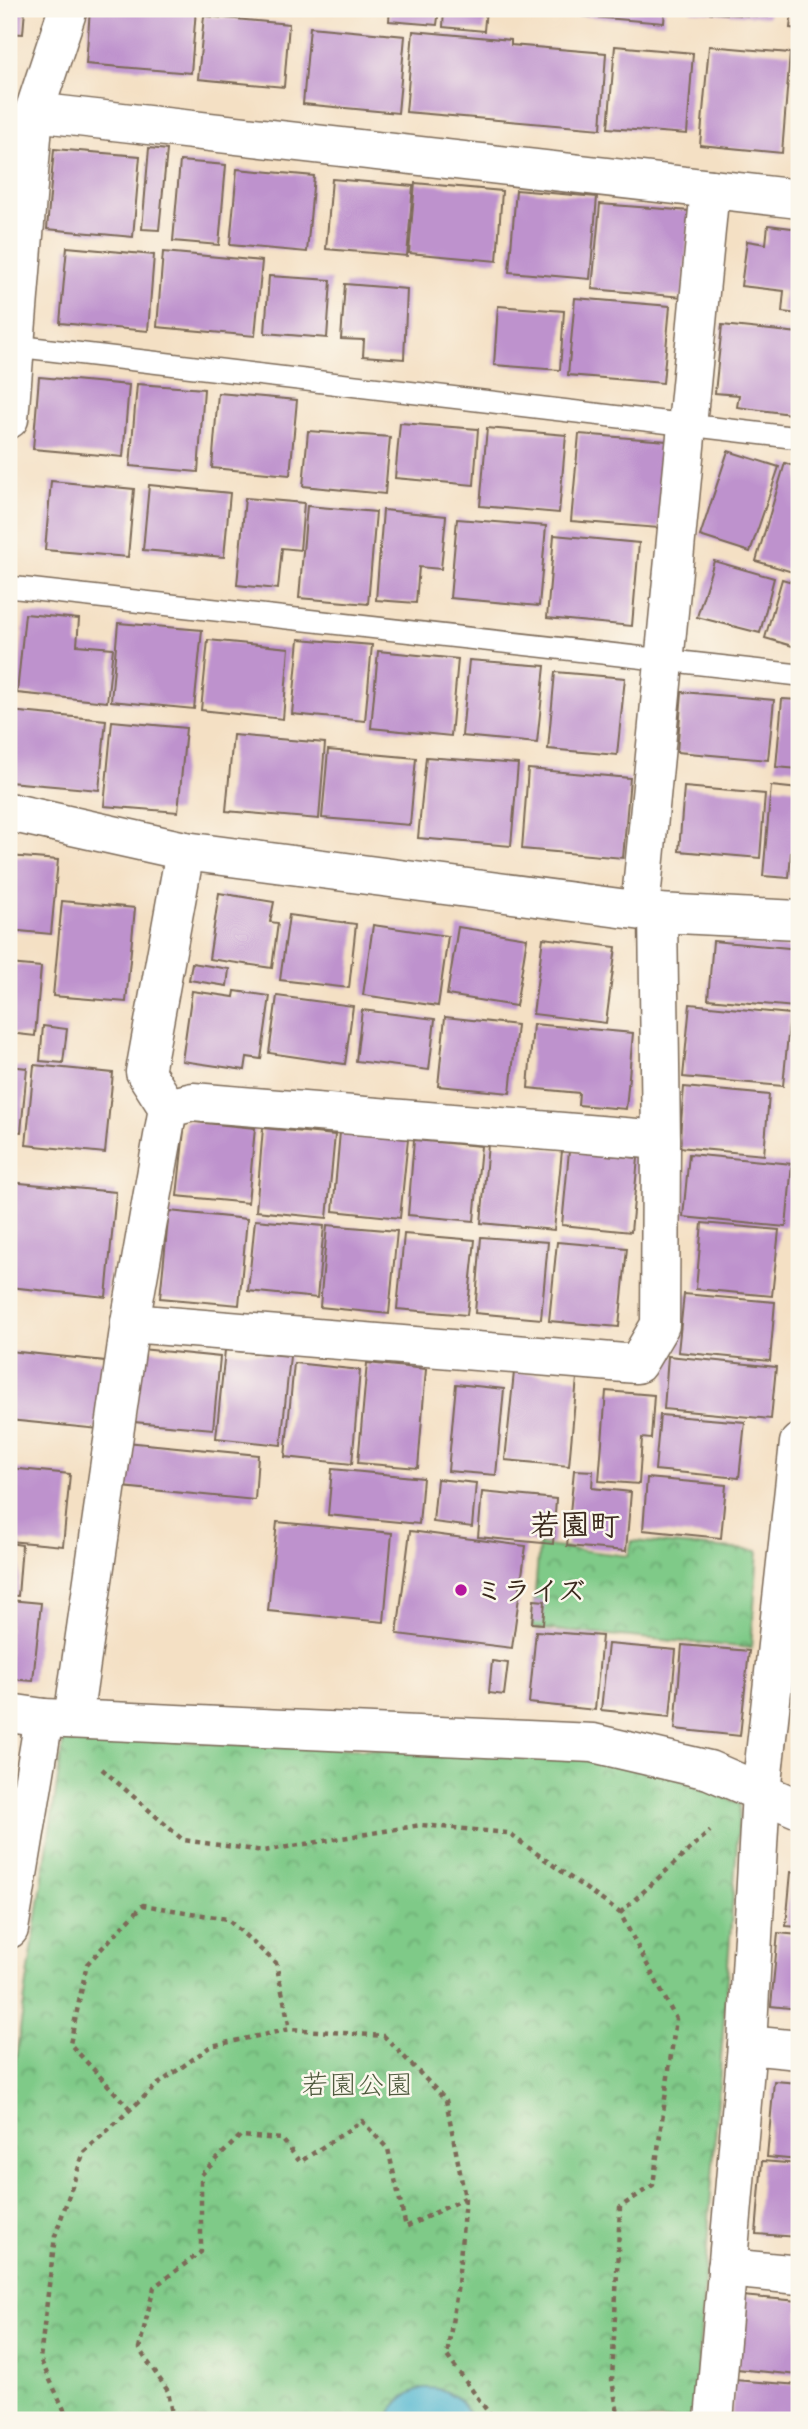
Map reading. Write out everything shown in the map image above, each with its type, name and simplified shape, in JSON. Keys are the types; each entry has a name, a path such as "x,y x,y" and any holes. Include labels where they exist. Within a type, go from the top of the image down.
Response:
{"street":[{"path":"9,419 16,346 14,302 34,112 68,9"},
{"path":"34,112 799,199"},
{"path":"130,1323 637,1364 660,1325 662,1140 649,912 664,662 710,189"},
{"path":"9,812 185,851 649,912 799,920"},
{"path":"9,1929 42,1717 130,1323 168,1108 145,1072 185,851"},
{"path":"168,1108 193,1102 662,1140"},
{"path":"714,2420 747,2045 761,1792 799,1443"},
{"path":"42,1717 593,1743 709,1770 799,1809"},
{"path":"747,2045 799,2050"},
{"path":"727,2268 799,2275"}],"lane":[{"path":"16,346 799,438"},
{"path":"9,587 799,675"}],"path":[{"path":"94,1762 183,1840 263,1851 421,1825 508,1832 620,1913 676,2019 653,2185 620,2207 612,2380 619,2420"},
{"path":"620,1913 720,1822"},
{"path":"130,2109 70,2044 86,1964 143,1905 227,1919 276,1963 290,2029"},
{"path":"69,2420 40,2359 55,2236 84,2152 157,2085 211,2046 290,2029 384,2036 446,2100 465,2198 458,2284 447,2356 494,2420"},
{"path":"173,2420 169,2391 139,2349 154,2287 201,2252 201,2175 240,2136 282,2139 300,2162 362,2120 388,2149 406,2227 465,2198"}],"green space":[{"path":"632,1541 758,1551 751,1648 532,1628 539,1545 628,1556"},
{"name":"若園公園","path":"64,1737 588,1758 665,1773 740,1804 694,2420 9,2420 9,2103"}],"water":[{"path":"423,2388 440,2389 453,2395 464,2405 471,2420 389,2420 401,2400"}],"building":[{"path":"9,9 25,9 23,34 9,33"},
{"path":"90,9 196,9 191,73 86,64"},
{"path":"390,9 439,9 437,25 389,21"},
{"path":"444,9 486,9 484,31 443,27"},
{"path":"557,9 665,9 664,23 557,14"},
{"path":"769,9 768,17 690,11"},
{"path":"792,9 799,9 799,29 790,28"},
{"path":"204,16 289,24 284,87 198,79"},
{"path":"310,27 405,36 398,113 303,104"},
{"path":"413,31 511,40 511,45 606,53 601,129 406,112"},
{"path":"615,46 693,53 687,134 608,128"},
{"path":"709,46 790,53 782,153 700,145"},
{"path":"799,126 799,167 794,166"},
{"path":"149,148 167,150 159,230 142,229"},
{"path":"54,149 140,156 133,237 47,229"},
{"path":"180,161 226,165 219,245 173,241"},
{"path":"237,169 314,176 307,252 230,245"},
{"path":"332,179 413,186 407,256 326,249"},
{"path":"415,183 502,191 497,261 409,253"},
{"path":"516,190 597,197 590,279 509,272"},
{"path":"600,204 690,211 683,297 592,289"},
{"path":"768,225 799,229 799,314 782,312 784,291 741,286 747,241 766,244"},
{"path":"67,247 154,255 148,331 60,323"},
{"path":"163,252 262,261 255,336 157,327"},
{"path":"269,276 331,280 327,338 265,333"},
{"path":"345,284 407,289 404,359 363,356 364,340 341,339"},
{"path":"575,298 670,306 663,383 568,375"},
{"path":"498,306 564,311 560,370 494,365"},
{"path":"722,325 799,333 799,415 737,407 739,395 715,393"},
{"path":"39,377 129,385 123,457 33,449"},
{"path":"137,384 204,389 198,472 130,466"},
{"path":"218,393 297,400 290,475 212,468"},
{"path":"400,423 478,429 474,485 395,478"},
{"path":"487,428 566,435 559,513 480,506"},
{"path":"308,431 390,437 385,494 303,486"},
{"path":"579,434 667,441 659,528 571,521"},
{"path":"728,451 779,467 750,552 700,536"},
{"path":"785,463 799,468 799,574 756,561"},
{"path":"51,481 134,489 128,557 45,550"},
{"path":"149,485 230,493 224,557 143,550"},
{"path":"245,498 304,503 300,550 282,548 278,589 237,585"},
{"path":"307,506 376,512 368,604 299,598"},
{"path":"383,510 446,516 441,569 419,567 416,603 376,600"},
{"path":"457,519 546,526 539,606 450,598"},
{"path":"554,535 639,543 632,626 547,618"},
{"path":"714,561 774,578 760,633 697,617"},
{"path":"782,579 799,584 799,648 765,638"},
{"path":"25,614 79,619 77,645 113,648 107,702 17,693"},
{"path":"118,623 202,630 194,709 111,701"},
{"path":"299,639 372,645 365,721 292,714"},
{"path":"208,640 289,648 283,719 201,710"},
{"path":"378,651 458,659 451,736 371,728"},
{"path":"469,660 545,666 537,743 462,736"},
{"path":"555,672 625,678 617,755 548,749"},
{"path":"682,692 774,700 768,760 677,752"},
{"path":"782,699 799,700 799,769 776,767"},
{"path":"9,711 106,720 99,790 9,782"},
{"path":"112,721 186,728 178,812 104,806"},
{"path":"233,735 325,743 319,819 226,811"},
{"path":"328,750 416,758 410,825 322,818"},
{"path":"426,757 518,764 511,846 418,838"},
{"path":"528,769 630,778 623,858 522,849"},
{"path":"771,786 799,789 799,853 791,852 789,878 763,876"},
{"path":"684,787 765,794 760,858 679,851"},
{"path":"9,856 58,860 51,934 9,930"},
{"path":"219,893 274,902 270,922 278,923 272,968 209,959"},
{"path":"62,901 135,908 126,1002 53,996"},
{"path":"289,915 356,924 349,988 280,980"},
{"path":"373,925 448,936 438,1006 363,995"},
{"path":"458,927 527,938 516,1006 447,995"},
{"path":"543,938 616,947 606,1023 533,1014"},
{"path":"713,941 799,949 795,1007 708,999"},
{"path":"192,963 229,969 227,986 189,980"},
{"path":"9,964 41,967 35,1036 9,1033"},
{"path":"192,991 234,997 235,991 270,996 261,1059 247,1057 245,1070 182,1061"},
{"path":"277,996 353,1006 345,1064 269,1053"},
{"path":"690,1004 790,1014 783,1086 683,1077"},
{"path":"362,1010 435,1019 429,1070 356,1061"},
{"path":"445,1017 517,1025 510,1093 438,1086"},
{"path":"533,1024 633,1033 626,1109 578,1105 579,1093 528,1088"},
{"path":"43,1026 67,1029 63,1063 40,1061"},
{"path":"34,1065 113,1073 105,1153 26,1145"},
{"path":"9,1066 27,1068 21,1132 9,1131"},
{"path":"684,1087 769,1095 764,1155 679,1147"},
{"path":"185,1121 255,1128 248,1203 177,1196"},
{"path":"263,1128 335,1135 327,1218 256,1211"},
{"path":"340,1132 408,1139 400,1218 333,1211"},
{"path":"414,1140 481,1146 474,1221 408,1215"},
{"path":"488,1144 562,1151 554,1230 481,1223"},
{"path":"569,1151 638,1158 631,1232 562,1225"},
{"path":"689,1154 792,1164 786,1227 683,1217"},
{"path":"9,1182 116,1192 106,1297 9,1287"},
{"path":"169,1211 247,1219 239,1305 160,1298"},
{"path":"255,1220 324,1226 317,1298 248,1291"},
{"path":"702,1223 779,1230 772,1296 696,1289"},
{"path":"327,1225 397,1231 389,1314 320,1307"},
{"path":"404,1234 475,1240 467,1315 397,1309"},
{"path":"481,1237 548,1242 541,1319 475,1313"},
{"path":"557,1242 627,1248 619,1327 549,1321"},
{"path":"684,1294 775,1302 770,1361 678,1352"},
{"path":"141,1349 220,1357 213,1429 134,1422"},
{"path":"225,1350 290,1356 281,1445 216,1438"},
{"path":"9,1351 105,1361 99,1429 9,1420"},
{"path":"668,1356 776,1367 771,1419 664,1409"},
{"path":"294,1363 360,1370 352,1464 285,1457"},
{"path":"367,1363 426,1369 418,1468 358,1463"},
{"path":"514,1372 577,1378 569,1466 505,1460"},
{"path":"456,1384 504,1389 496,1475 448,1471"},
{"path":"606,1391 654,1395 651,1439 642,1438 639,1484 599,1481"},
{"path":"660,1415 745,1422 739,1478 655,1470"},
{"path":"126,1442 258,1455 255,1500 122,1487"},
{"path":"9,1468 70,1474 63,1546 9,1541"},
{"path":"332,1469 423,1478 419,1524 328,1515"},
{"path":"574,1470 593,1471 592,1488 631,1492 626,1551 567,1546"},
{"path":"647,1478 726,1485 721,1538 643,1530"},
{"path":"437,1479 476,1483 472,1527 433,1522"},
{"path":"482,1492 556,1499 553,1544 478,1537"},
{"path":"277,1522 392,1533 384,1622 268,1611"},
{"name":"ミライズ","path":"410,1531 526,1546 512,1648 397,1634"},
{"path":"9,1543 22,1545 18,1596 9,1595"},
{"path":"9,1600 41,1603 33,1681 9,1679"},
{"path":"534,1600 545,1601 543,1624 532,1623"},
{"path":"536,1631 602,1636 595,1710 529,1703"},
{"path":"608,1644 676,1650 670,1717 601,1710"},
{"path":"682,1645 749,1651 740,1736 675,1729"},
{"path":"492,1661 508,1663 504,1695 489,1693"},
{"path":"791,1872 799,1873 799,1927 786,1926"},
{"path":"778,1933 799,1935 799,2009 771,2006"},
{"path":"774,2081 799,2083 799,2160 767,2157"},
{"path":"762,2161 799,2164 799,2237 756,2234"},
{"path":"742,2296 799,2301 799,2375 737,2369"},
{"path":"734,2380 799,2385 799,2420 731,2420"}],"place":[{"name":"ミライズ","path":"461,1590"}],"district":[{"name":"若園町","path":"575,1525"}]}
